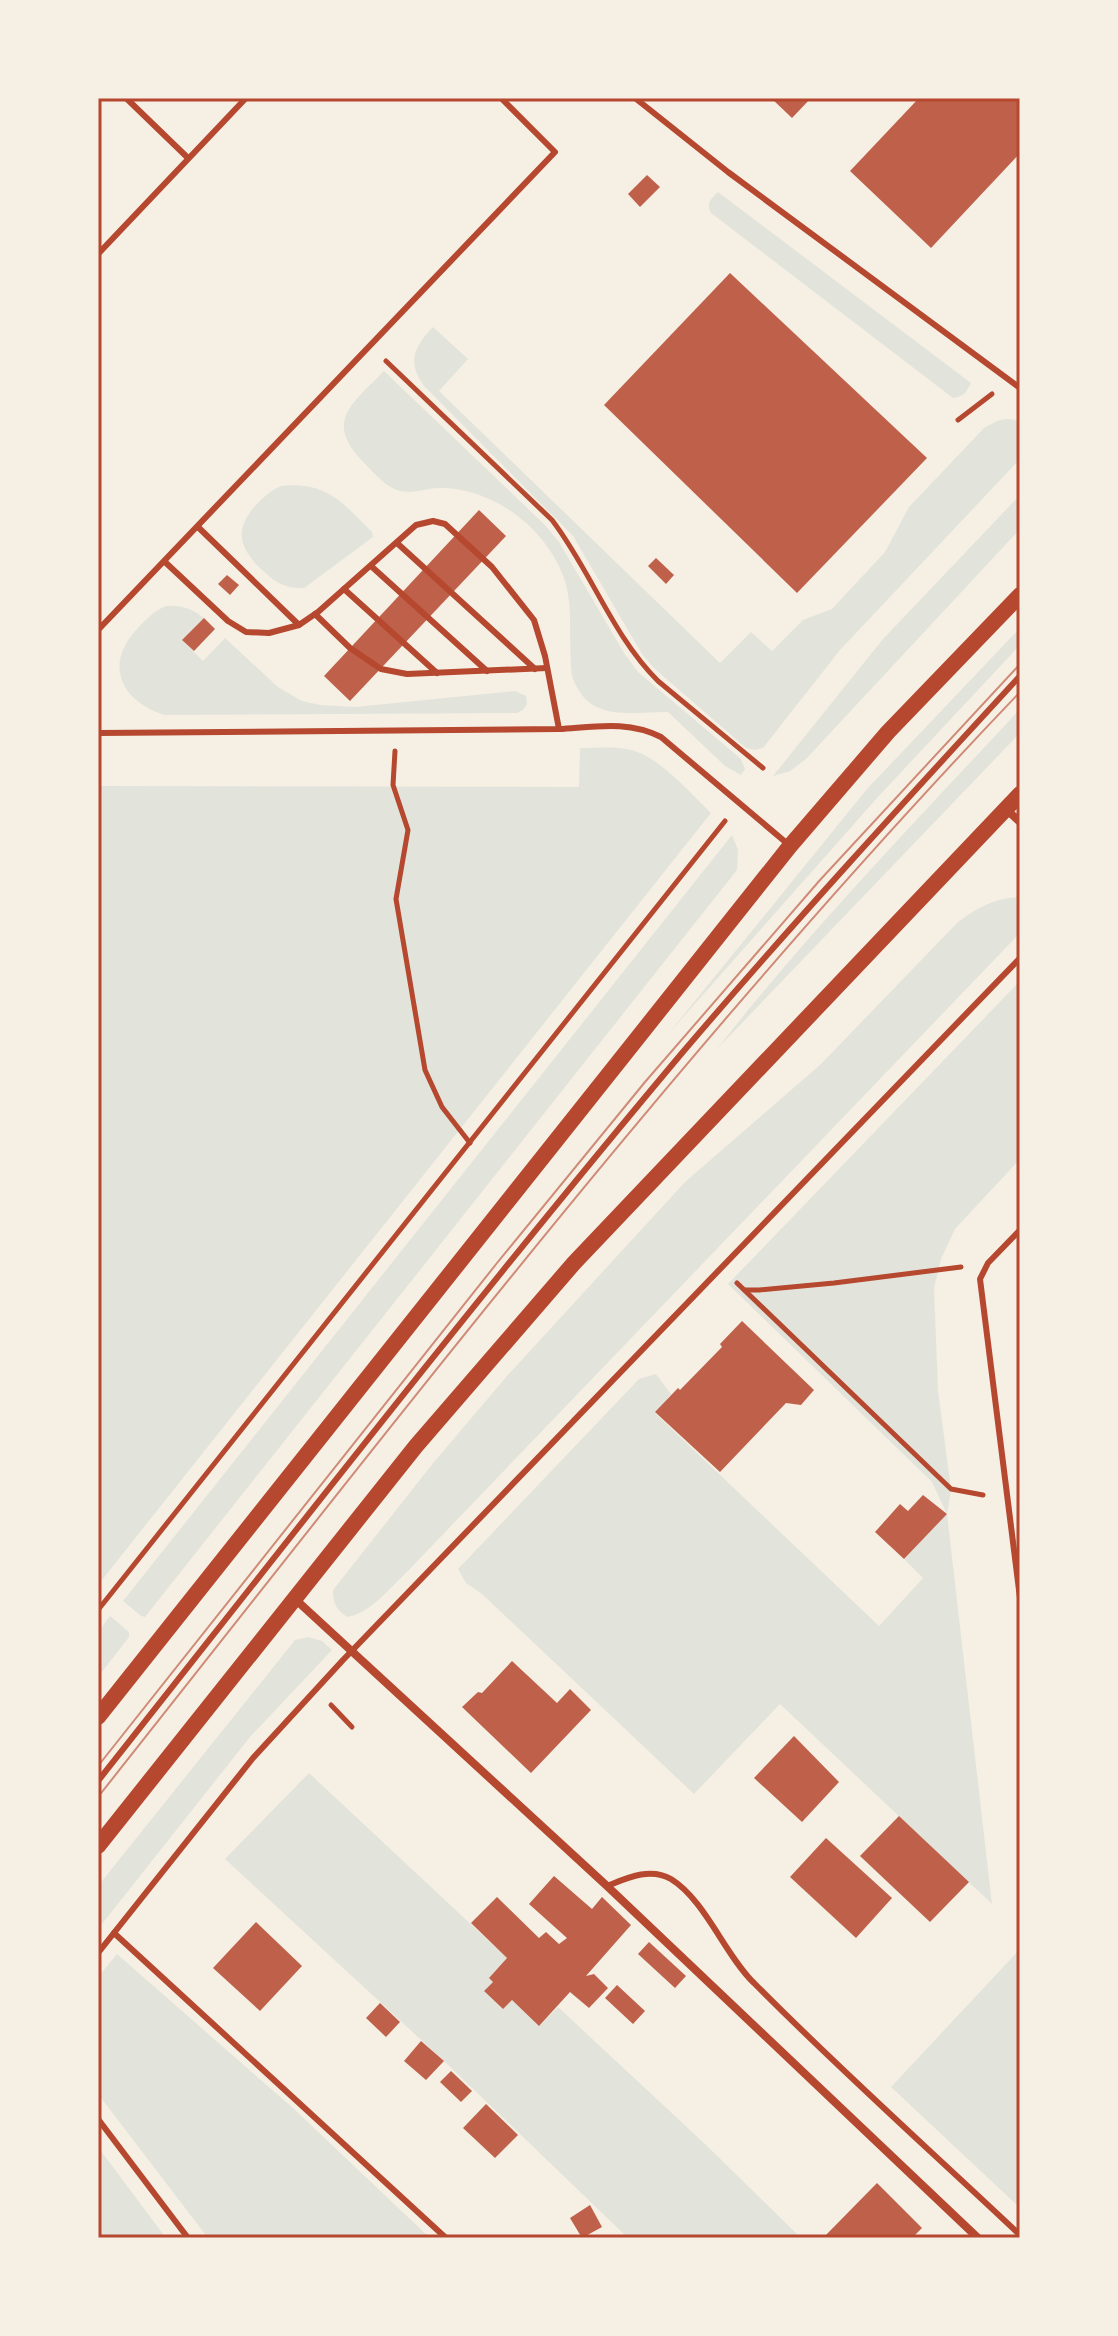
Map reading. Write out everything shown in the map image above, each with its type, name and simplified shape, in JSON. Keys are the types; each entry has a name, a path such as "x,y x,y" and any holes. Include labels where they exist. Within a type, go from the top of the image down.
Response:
{"main road":[{"path":"98,1717 790,846 888,732 1020,595"},
{"path":"98,1846 416,1446 574,1263 1020,794"}],"street":[{"path":"1006,809 1020,822"},
{"path":"295,1599 607,1886 978,2238"}],"lane":[{"path":"126,98 188,158"},
{"path":"98,254 246,98"},
{"path":"98,630 555,152 501,98"},
{"path":"635,98 728,172 1020,388"},
{"path":"165,562 228,621 246,632 269,633 299,625 315,614 416,525 433,521 445,524 492,567 534,620 559,729"},
{"path":"198,527 299,625"},
{"path":"397,543 535,669"},
{"path":"371,566 487,671"},
{"path":"344,589 437,673"},
{"path":"315,614 350,648 381,669 407,674 547,668"},
{"path":"98,1781 616,1132 832,882 1020,676"},
{"path":"98,733 645,728 661,737 790,846"},
{"path":"98,1953 253,1758 352,1651 1020,958"},
{"path":"1020,1230 988,1263 980,1279 1020,1598"},
{"path":"607,1886 632,1876 655,1873 669,1878 687,1892 751,1980 1020,2235"},
{"path":"114,1933 446,2238"},
{"path":"98,2119 188,2238"}],"path":[{"path":"370,346 552,520 572,547 630,649 644,667 763,768"},
{"path":"958,420 1010,380"},
{"path":"396,730 393,785 408,830 396,899 417,1026 425,1070 442,1107 470,1143"},
{"path":"98,1610 738,802"},
{"path":"744,1289 834,1283 988,1263"},
{"path":"721,1268 951,1489 1008,1500"}],"shaded area":[{"path":"718,192 971,383 966,391 953,398 711,213 710,202"},
{"path":"433,327 468,359 439,391 720,663 751,632 772,651 803,620 832,609 885,552 909,507 984,428 1006,419 1020,422 1020,459 840,650 763,748 746,748 655,669 642,654 573,536 424,386 415,370 415,355"},
{"path":"384,371 545,525 559,542 638,672 741,759 745,769 741,775 725,766 668,712 611,712 588,701 579,691 572,676 570,606 563,575 543,541 523,520 499,504 471,492 443,488 400,491 386,484 366,465 346,437 346,415"},
{"path":"297,485 322,490 342,503 372,532 373,537 304,588 280,584 248,554 242,530 256,505 281,486"},
{"path":"1020,495 1020,529 806,759 790,771 773,776 883,639"},
{"path":"166,606 186,608 204,618 182,640 203,661 225,638 278,687 302,701 355,707 515,691 526,696 527,704 517,713 165,715 150,709 128,692 120,669 127,642 147,619"},
{"path":"1020,628 1020,645 877,798 669,1033 867,789"},
{"path":"1020,709 1020,733 717,1049 826,919"},
{"path":"580,748 619,748 642,754 674,777 711,813 98,1585 98,786 579,787"},
{"path":"732,835 738,850 737,870 145,1617 141,1616 123,1601"},
{"path":"1020,897 1020,933 404,1575 363,1611 347,1617 340,1611 333,1590 434,1462 507,1376 685,1182 821,1064 957,923 986,905"},
{"path":"1020,981 1020,1159 955,1229 941,1259 934,1288 938,1391 951,1489 947,1514 932,1482 728,1284"},
{"path":"656,1374 671,1394 655,1413 879,1626 923,1578 904,1559 947,1514 992,1904 780,1704 694,1794 482,1594 466,1583 458,1569 639,1379"},
{"path":"110,1616 129,1632 129,1637 98,1677 98,1632"},
{"path":"308,1637 322,1641 332,1650 250,1737 98,1929 98,1886 295,1640"},
{"path":"309,1773 507,1958 489,1978 493,1982 484,1991 502,2009 512,2000 539,2026 558,2007 801,2238 628,2238 444,2061 225,1859"},
{"path":"1020,1949 1020,2208 891,2087"},
{"path":"117,1954 294,2109 430,2238 208,2238 98,2094 98,1977"},
{"path":"98,2147 166,2238 98,2238"}],"building":[{"path":"771,98 811,98 792,118"},
{"path":"919,98 1020,98 1020,153 931,248 850,171"},
{"path":"647,175 660,187 640,207 628,194"},
{"path":"730,273 927,458 797,593 604,405"},
{"path":"479,510 506,536 350,701 324,676"},
{"path":"656,558 674,575 666,584 648,566"},
{"path":"227,575 239,585 230,595 218,584"},
{"path":"204,618 215,629 194,651 182,640"},
{"path":"742,1321 814,1390 801,1405 786,1403 720,1472 655,1412 722,1347 720,1344"},
{"path":"923,1495 947,1514 904,1559 875,1532 900,1504 908,1511"},
{"path":"512,1661 557,1703 570,1689 591,1710 531,1773 462,1707 478,1692 482,1693"},
{"path":"794,1736 839,1782 802,1822 754,1778"},
{"path":"899,1816 969,1882 930,1922 860,1856"},
{"path":"826,1838 892,1898 856,1938 790,1877"},
{"path":"554,1876 592,1909 602,1897 631,1925 586,1976 594,1974 608,1988 589,2008 570,1992 539,2026 512,2000 503,2009 484,1991 493,1982 489,1978 507,1958 471,1923 497,1897 539,1938 546,1932 559,1944 567,1938 529,1904"},
{"path":"256,1922 302,1966 260,2011 213,1968"},
{"path":"649,1942 686,1976 675,1988 638,1954"},
{"path":"617,1985 645,2011 633,2024 605,1998"},
{"path":"380,2003 400,2022 386,2037 366,2018"},
{"path":"421,2041 444,2061 426,2080 404,2061"},
{"path":"451,2071 472,2091 461,2102 440,2082"},
{"path":"486,2104 518,2135 495,2158 463,2128"},
{"path":"877,2183 922,2228 912,2238 823,2238"},
{"path":"590,2205 602,2227 582,2238 570,2218"}],"tram line":[{"path":"98,1766 497,1263 645,1082 820,880 1020,664"},
{"path":"98,1797 433,1374 661,1095 897,824 1020,692"}]}
